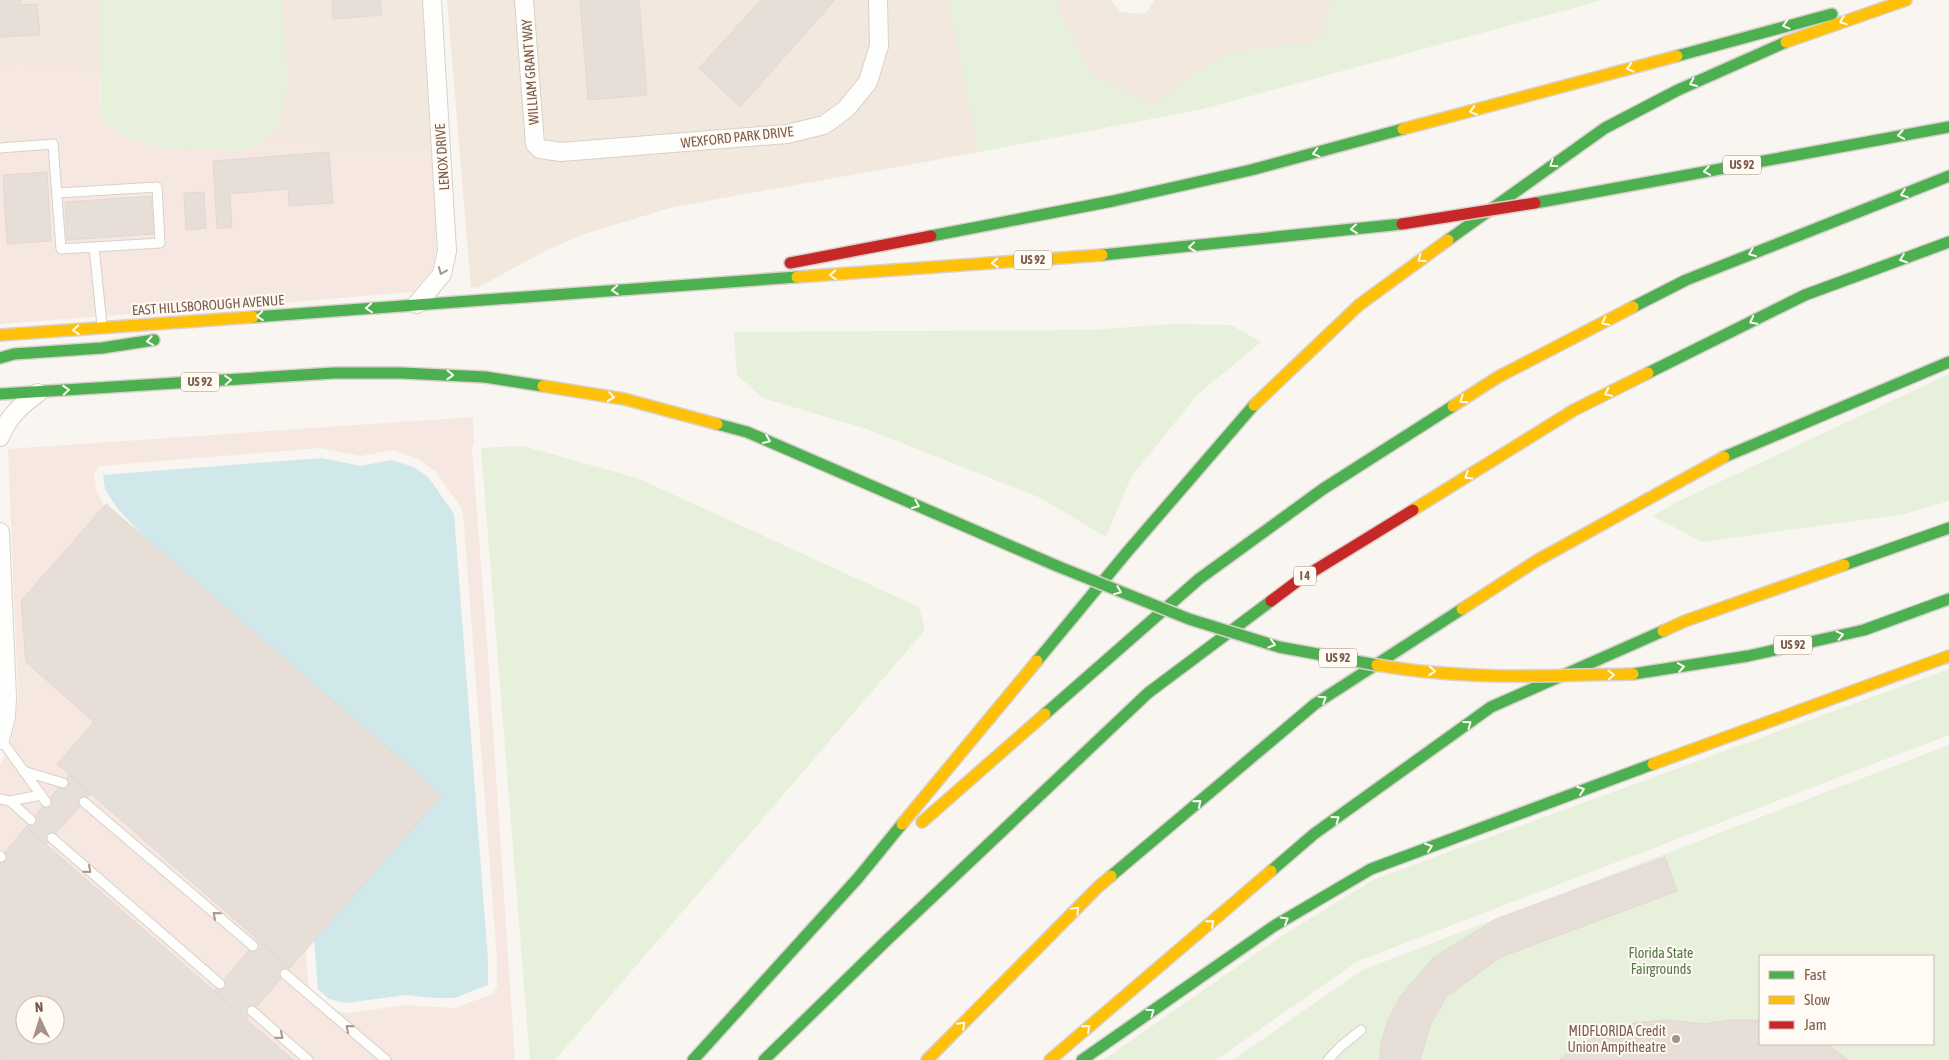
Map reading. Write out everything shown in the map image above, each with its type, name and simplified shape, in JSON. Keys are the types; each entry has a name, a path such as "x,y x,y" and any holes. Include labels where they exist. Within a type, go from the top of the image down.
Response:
{"main road":[{"path":"781,264 1113,200 1251,170 1884,0"},
{"path":"693,1060 858,878 1128,551 1254,405 1359,305 1605,128 1678,90 1794,38 1906,0"},
{"name":"US 92","path":"417,304 1140,252 1402,224 1535,203 1949,126"},
{"path":"858,878 1199,580 1323,489 1498,377 1686,280 1949,176"},
{"name":"I 4","path":"764,1060 893,934 1148,692 1299,580 1574,410 1805,295 1949,242"},
{"path":"664,287 762,268"},
{"name":"EAST HILLSBOROUGH AVENUE","path":"0,336 417,304"},
{"path":"0,358 14,354 102,348 170,336 212,320"},
{"path":"927,1060 1098,887 1315,704 1536,561 1732,453 1949,362"},
{"name":"US 92","path":"0,394 334,373 401,373 484,376 624,399 747,432 1057,566 1189,619 1278,647 1401,669 1511,676 1633,674 1748,656 1864,630 1949,599"},
{"path":"1050,1060 1314,834 1491,707 1685,621 1949,528"},
{"path":"1082,1060 1274,926 1371,868 1791,712 1949,656"}],"street":[{"name":"LENOX DRIVE","path":"417,304 442,274 447,251 432,0"},
{"name":"WILLIAM GRANT WAY","path":"524,0 535,144"},
{"name":"WEXFORD PARK DRIVE","path":"535,144 540,149 561,152 787,134 824,124 846,109 868,82 879,46 878,0"},
{"path":"0,437 10,416 21,404 39,392"},
{"path":"0,532 7,697 6,717 0,739"}],"lane":[{"path":"0,148 53,144 61,249 160,243 157,187 57,193"},
{"path":"94,247 103,328"},
{"path":"0,739 44,799 10,801 0,799"},
{"path":"23,771 62,783"},
{"path":"10,801 31,820"},
{"path":"84,802 253,946"},
{"path":"52,838 220,984"},
{"path":"285,974 386,1060"},
{"path":"252,1011 308,1060"},
{"path":"1328,1060 1340,1047 1361,1030"}],"shaded area":[{"path":"0,0 99,0 100,69 7,66 0,68"},
{"path":"281,0 422,0 431,151 341,148 263,139 277,129 288,81"},
{"path":"447,0 948,0 980,152 673,207 585,234 547,250 479,287 471,288"},
{"path":"1058,0 1111,0 1121,12 1144,14 1154,0 1332,0 1321,41 1234,52 1199,70 1154,105 1091,75 1062,19"},
{"path":"7,66 100,69 100,106 246,151 263,139 341,148 431,151 436,230 436,250 433,268 413,292 219,308 217,304 210,308 0,324 0,68"},
{"path":"473,417 474,441 472,449 515,1060 0,1060 0,764 10,746 16,720 18,696 8,449","holes":["321,448 361,456 393,450 418,459 436,472 461,507 463,513 497,959 497,986 493,994 454,1008 406,1005 347,1013 325,1008 309,990 282,670 110,514 97,493 94,473 100,466"]}],"green space":[{"path":"99,0 281,0 288,81 277,129 246,151 160,148 126,137 101,120"},
{"path":"948,0 1058,0 1062,19 1091,75 1154,105 1199,70 1234,52 1321,41 1332,0 1603,0 1203,109 980,152"},
{"path":"1173,324 1231,325 1261,342 1197,395 1131,477 1106,537 1041,498 867,429 763,398 737,375 734,332 1091,330"},
{"path":"1949,374 1949,501 1904,514 1702,542 1653,516 1675,503"},
{"path":"523,446 637,478 919,607 925,630 555,1060 530,1060 481,448"},
{"path":"1949,669 1949,735 1358,961 1216,1060 1103,1060 1280,937 1375,879"},
{"name":"Florida State Fairgrounds","path":"1949,745 1949,1060 1233,1060 1362,970"}],"water":[{"path":"322,458 361,466 391,460 414,467 429,478 454,514 488,960 488,985 454,998 406,995 346,1003 329,999 318,989 291,664 147,540 117,508 105,489 103,475"}],"building":[{"path":"0,0 20,0 21,5 37,4 40,35 0,37"},
{"path":"332,0 380,0 382,15 333,19"},
{"path":"580,0 639,0 647,95 588,100"},
{"path":"761,0 835,0 740,107 699,68"},
{"path":"329,152 333,203 289,206 288,189 230,194 232,227 217,229 213,161"},
{"path":"47,172 51,241 7,244 3,175"},
{"path":"204,192 206,228 186,230 184,193"},
{"path":"151,196 154,234 67,240 65,202"},
{"path":"106,504 442,795 290,968 57,764 94,722 26,662 21,601"},
{"path":"69,775 91,794 46,844 26,827"},
{"path":"26,827 293,1060 0,1060 0,858"},
{"path":"1665,857 1677,891 1501,957 1447,996 1430,1025 1420,1060 1380,1060 1381,1043 1388,1020 1401,996 1433,958 1496,919"},
{"path":"258,940 290,968 246,1019 214,991"},
{"name":"MIDFLORIDA Credit Union Ampitheatre","path":"1666,1020 1705,1024 1729,1020 1759,1020 1759,1045 1828,1045 1849,1060 1559,1060 1574,1048 1600,1035 1634,1023"}],"traffic: fast":[{"path":"1677,56 1832,14"},
{"path":"1448,240 1605,128 1678,90 1786,42"},
{"path":"1535,203 1949,127"},
{"path":"931,236 1113,201 1251,170 1403,129"},
{"path":"1633,307 1686,280 1949,176"},
{"path":"1102,255 1402,224"},
{"path":"1648,373 1805,295 1949,242"},
{"path":"253,317 797,277"},
{"path":"0,358 14,354 102,348 154,340"},
{"path":"1724,457 1949,362"},
{"path":"0,394 334,373 401,373 485,377 543,386"},
{"path":"1037,661 1128,551 1254,405"},
{"path":"1045,714 1199,579 1323,489 1453,406"},
{"path":"717,424 747,432 1057,566"},
{"path":"1844,565 1949,528"},
{"path":"1057,566 1189,619 1279,647 1377,665"},
{"path":"1633,674 1748,656 1864,630 1949,599"},
{"path":"764,1060 886,941 1148,693 1271,601"},
{"path":"1111,876 1315,704 1462,609"},
{"path":"1271,871 1314,834 1491,707 1663,631"},
{"path":"1082,1060 1274,926 1371,869 1653,764"},
{"path":"693,1060 858,878 902,824"}],"traffic: slow":[{"path":"1786,42 1906,0"},
{"path":"1403,129 1677,56"},
{"path":"1254,405 1359,305 1448,240"},
{"path":"797,277 1102,255"},
{"path":"1453,406 1498,377 1633,307"},
{"path":"0,335 253,317"},
{"path":"1413,510 1574,410 1648,373"},
{"path":"543,386 624,399 717,424"},
{"path":"1462,609 1536,561 1724,457"},
{"path":"1663,631 1685,621 1844,565"},
{"path":"1653,764 1949,656"},
{"path":"902,824 1037,661"},
{"path":"1377,665 1409,670 1473,675 1633,674"},
{"path":"922,822 1045,714"},
{"path":"1050,1060 1271,871"},
{"path":"927,1060 1111,876"}],"traffic: jam":[{"path":"1402,224 1535,203"},
{"path":"790,263 931,236"},
{"path":"1271,601 1299,580 1413,510"}],"place":[{"name":"MIDFLORIDA Credit Union Ampitheatre","path":"1676,1039"}]}
